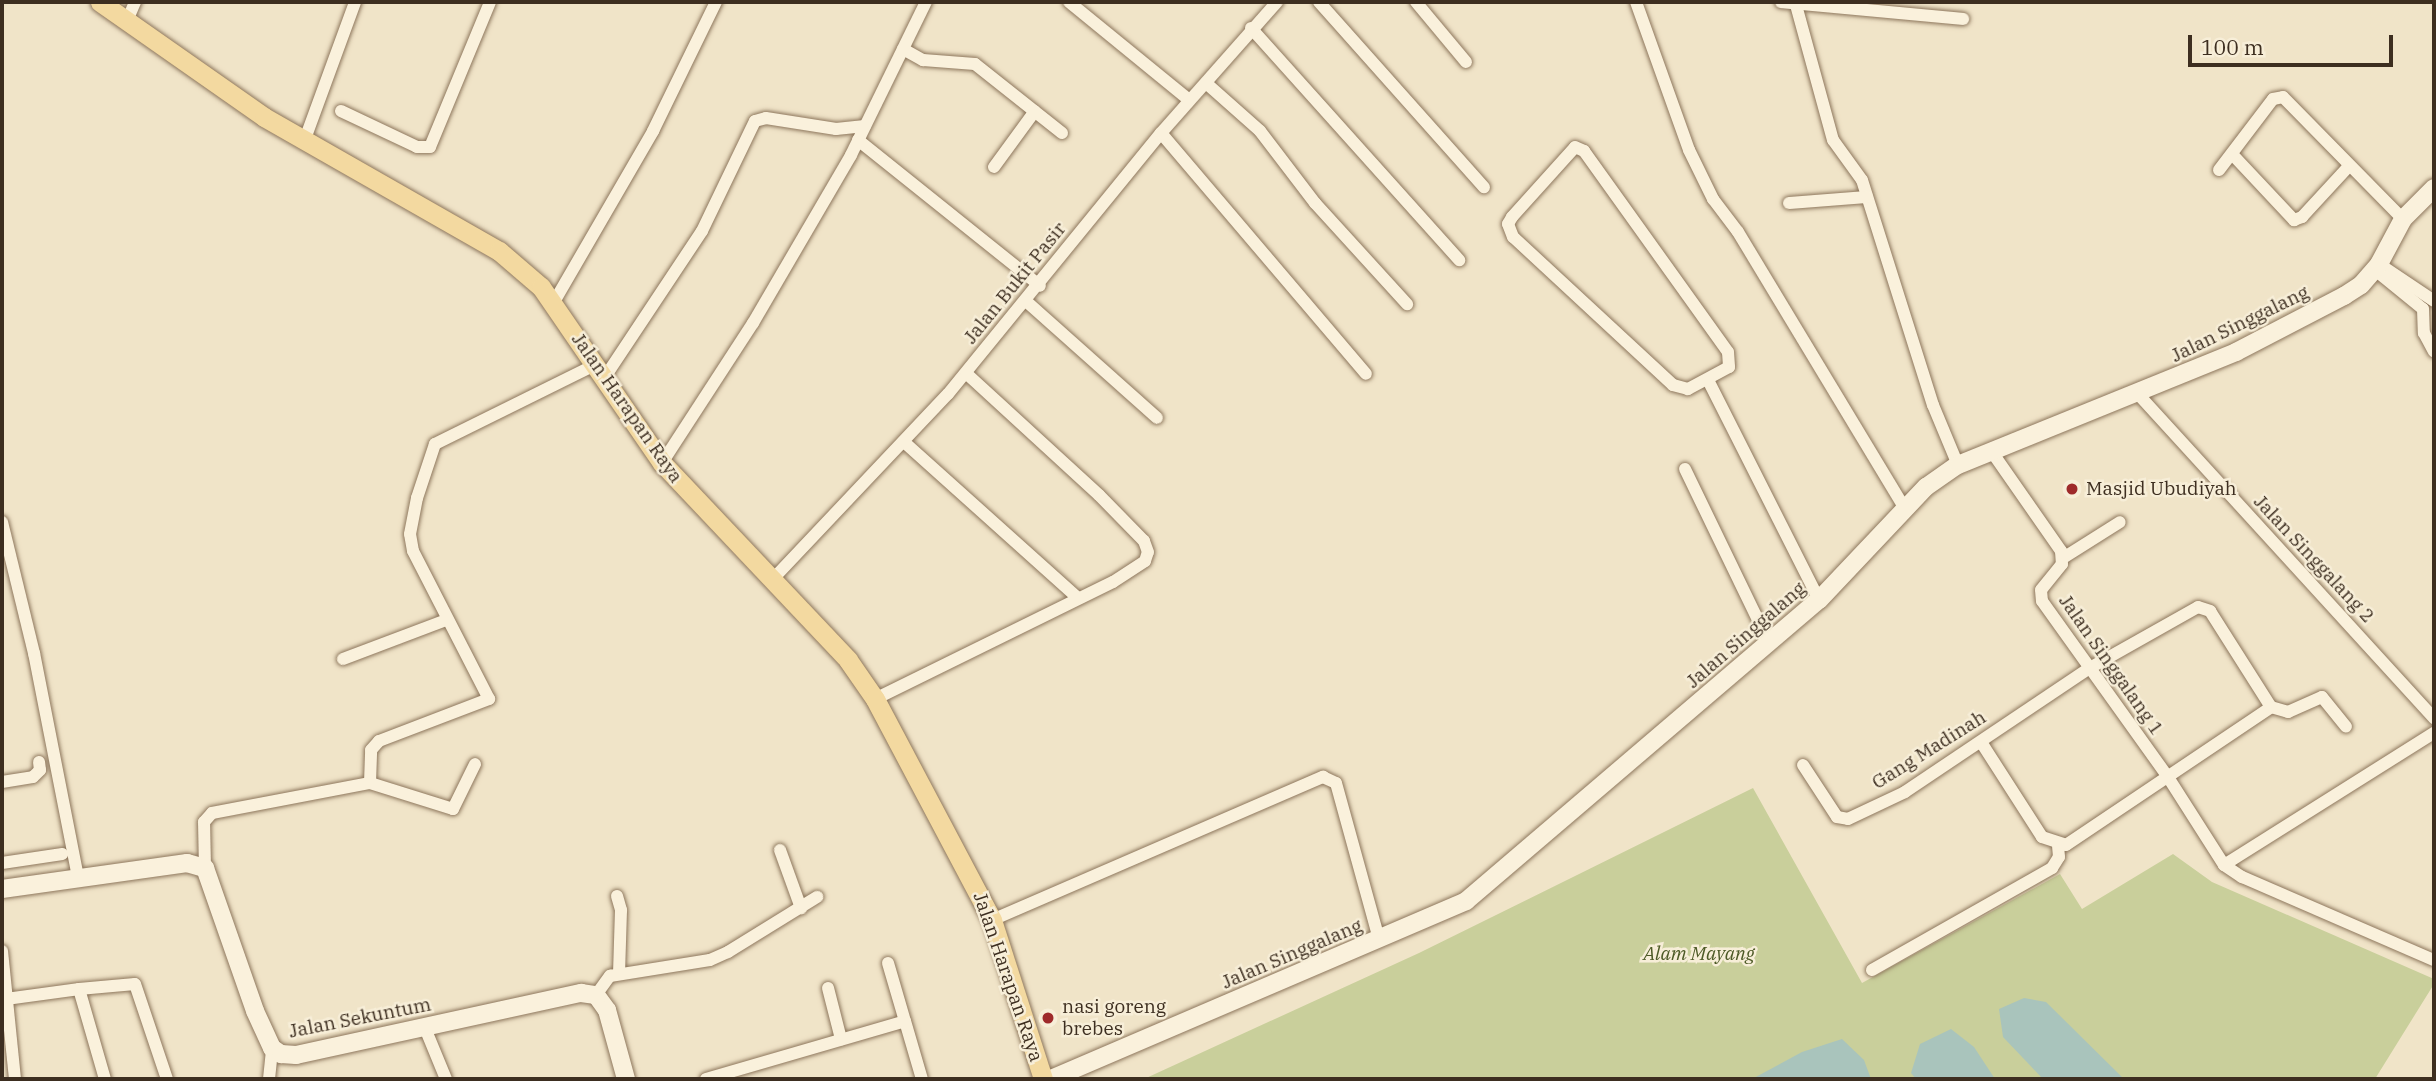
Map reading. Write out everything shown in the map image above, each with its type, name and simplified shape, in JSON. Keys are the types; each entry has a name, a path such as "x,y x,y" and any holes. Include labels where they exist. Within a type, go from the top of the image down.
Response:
{"main road":[{"name":"Jalan Harapan Raya","path":"100,2 264,117 499,251 554,302 599,373 662,463 848,660 875,699 992,920 1043,1079"},
{"name":"Jalan Singgalang","path":"1051,1079 1379,939 1476,894 1819,600 1905,509 1958,465 2236,352 2344,296 2376,267 2403,219 2434,188"},
{"path":"2,889 187,863 205,868"},
{"name":"Jalan Sekuntum","path":"205,868 272,1048 296,1055 564,995 596,995"},
{"path":"596,995 607,1010 626,1079"}],"street":[{"path":"127,21 135,2"},
{"path":"305,139 355,2"},
{"path":"341,111 417,146 430,147 490,2"},
{"path":"554,302 653,131 716,2"},
{"path":"662,463 753,323 858,140 926,2"},
{"path":"1069,2 1189,100"},
{"name":"Jalan Bukit Pasir","path":"772,580 966,373 1040,286 1161,133 1251,28 1277,2"},
{"path":"1319,2 1484,187"},
{"path":"1416,2 1466,62"},
{"path":"1636,2 1689,150 1713,199 1787,311 1905,509"},
{"path":"1781,2 1963,19"},
{"path":"1796,5 1833,140 1862,180 1933,405 1958,465"},
{"path":"1251,28 1459,260"},
{"path":"903,49 923,60 975,64 1062,133"},
{"path":"1206,83 1260,131 1315,203 1406,304"},
{"path":"2219,170 2273,99 2280,97 2403,219"},
{"path":"994,167 1035,111"},
{"path":"370,783 371,750 379,741 489,699 446,621 410,534 435,444 599,373 702,231 755,121 766,118 836,129 865,125"},
{"path":"1161,133 1366,374"},
{"path":"858,140 1040,286"},
{"path":"1575,147 1584,151 1728,352 1729,367 1708,380 1688,389 1673,385 1509,231 1512,217 1575,147"},
{"path":"2232,154 2294,220 2302,217 2349,166"},
{"path":"1789,203 1867,197"},
{"path":"2376,267 2434,301"},
{"path":"2376,267 2423,309 2424,333 2434,352"},
{"path":"1027,302 1157,418"},
{"path":"875,699 1078,598 1145,561 1148,546 966,373"},
{"path":"1708,380 1819,600"},
{"name":"Jalan Singgalang 2","path":"2138,394 2434,718"},
{"path":"904,442 1078,598"},
{"path":"1992,452 2063,558 2120,522"},
{"path":"1685,469 1769,643"},
{"path":"2,522 34,653 78,878"},
{"name":"Jalan Singgalang 1","path":"2063,558 2040,596 2088,669 2166,774 2224,865"},
{"name":"Gang Madinah","path":"1803,765 1837,817 1845,820 1905,792 2088,669 2198,607 2205,608 2271,707"},
{"path":"343,659 446,621"},
{"path":"1981,742 2042,837 2058,846 2066,845 2166,774 2271,707 2288,712 2322,696 2346,727"},
{"path":"2434,733 2224,865 2242,877 2434,960"},
{"path":"2,782 33,777 40,770 39,762"},
{"path":"205,868 204,822 212,813 370,783 453,809 475,764"},
{"path":"992,920 1323,776 1336,783 1379,939"},
{"path":"1872,970 2052,868 2059,858 2058,846"},
{"path":"780,850 801,908"},
{"path":"2,863 62,854"},
{"path":"617,896 621,910 620,974"},
{"path":"596,995 603,982 620,974 710,960 817,897"},
{"path":"2,951 15,1079"},
{"path":"888,963 922,1079"},
{"path":"6,999 135,984 167,1079"},
{"path":"828,988 841,1039"},
{"path":"79,989 105,1079"},
{"path":"706,1079 905,1021"},
{"path":"425,1028 446,1079"},
{"path":"269,1079 272,1048"}],"green space":[{"name":"Alam Mayang","path":"1753,788 1862,983 2060,874 2082,909 2173,854 2212,882 2434,979 2434,984 2375,1079 1144,1079 1419,953"}],"water":[{"path":"2024,998 2046,1002 2124,1079 2043,1079 2003,1037 1999,1009"},
{"path":"1951,1029 1974,1047 1995,1079 1916,1079 1911,1073 1920,1044"},
{"path":"1842,1039 1864,1060 1871,1079 1752,1079 1802,1052"}],"place":[{"name":"Masjid Ubudiyah","path":"2072,489"},
{"name":"nasi goreng brebes","path":"1048,1018"}]}
